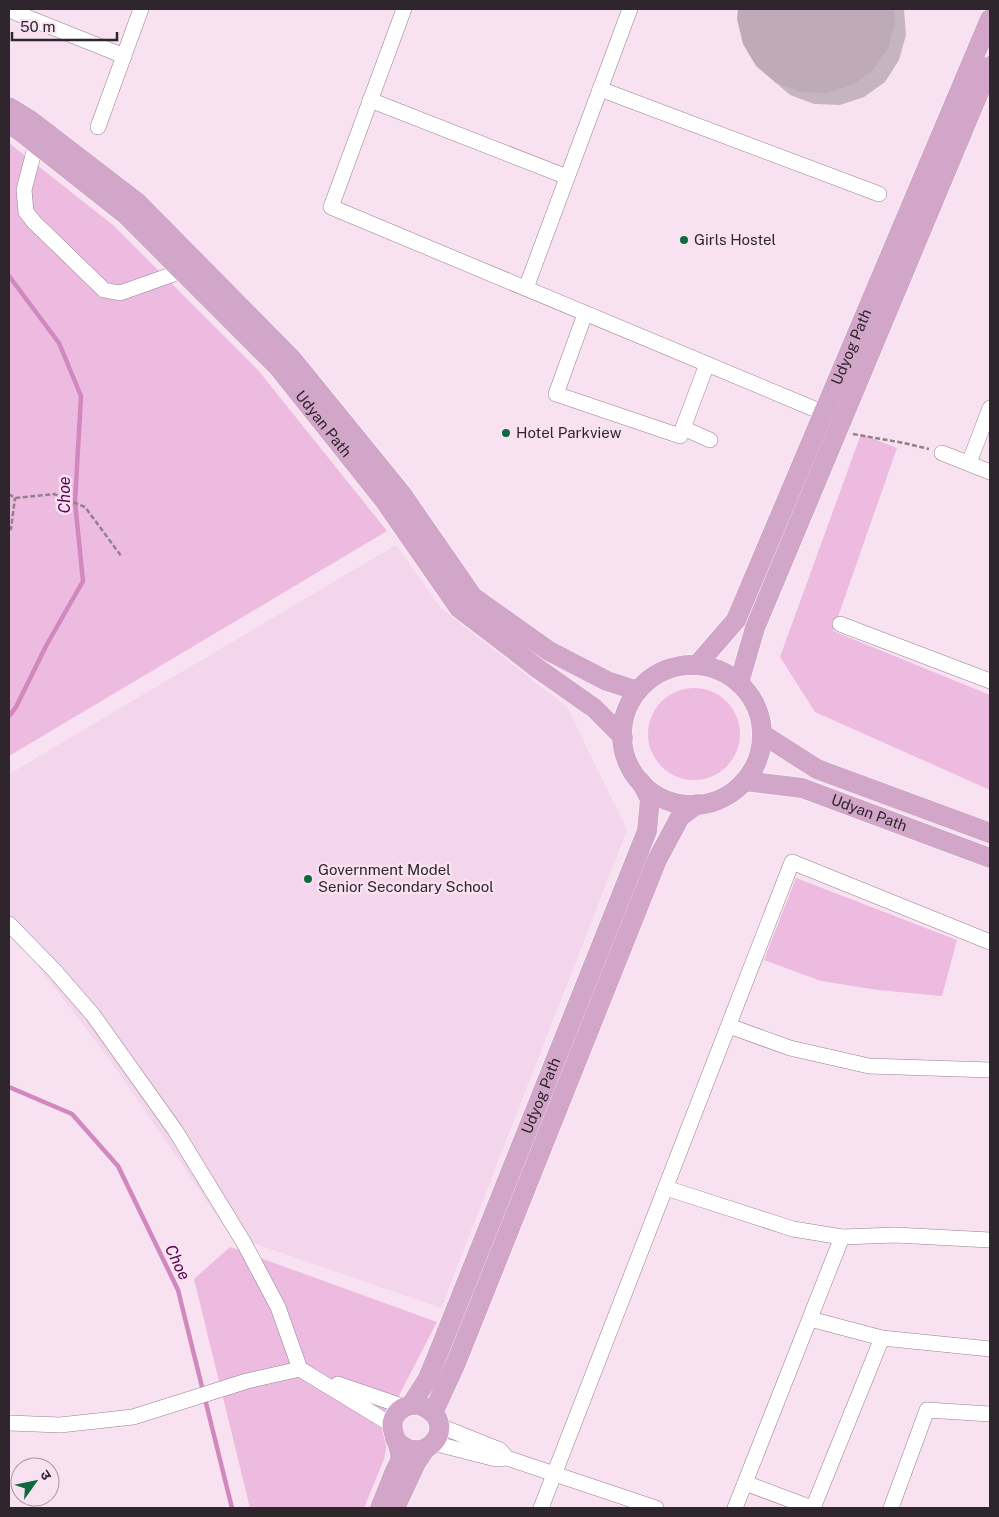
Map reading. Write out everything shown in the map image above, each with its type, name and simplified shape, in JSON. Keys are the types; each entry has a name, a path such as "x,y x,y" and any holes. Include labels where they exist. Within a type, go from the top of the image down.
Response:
{"main road":[{"name":"Udyog Path","path":"698,665 736,620 990,19"},
{"name":"Udyog Path","path":"739,683 755,628 990,66"},
{"name":"Udyan Path","path":"9,107 30,120 138,203 292,359 401,493 472,597 549,652 607,681 638,691"},
{"name":"Udyan Path","path":"9,124 126,215 278,367 384,500 459,608 537,668 594,708 623,737"},
{"path":"698,665 720,671 739,683 753,701 759,717 762,734 758,759 744,781 728,795 708,803 697,804 682,804 667,800 641,782 628,761 623,737 626,713 638,691 650,679 664,671 681,666 698,665"},
{"name":"Udyan Path","path":"762,734 816,768 990,833"},
{"name":"Udyan Path","path":"744,781 802,788 990,858"},
{"name":"Udyog Path","path":"408,1406 427,1380 437,1356 647,831 650,799 641,782"},
{"name":"Udyog Path","path":"395,1508 416,1462 433,1433 456,1363 657,860 680,817 697,804"},
{"path":"380,1508 400,1457 394,1432 399,1411 408,1406 424,1406 433,1433 418,1451 409,1450 401,1446 394,1432"}],"street":[{"path":"98,127 142,9"},
{"path":"404,9 331,207 824,413"},
{"path":"526,288 630,9"},
{"path":"9,10 124,56"},
{"path":"600,89 879,194"},
{"path":"370,100 567,176"},
{"path":"36,144 24,190 26,212 104,290 120,293 182,271"},
{"path":"585,314 556,394 680,436 707,364"},
{"path":"968,463 990,408"},
{"path":"682,428 710,440"},
{"path":"942,453 990,472"},
{"path":"840,624 990,681"},
{"path":"541,1508 792,862 990,942"},
{"path":"9,924 54,970 93,1015 175,1130 244,1243 278,1307 306,1372 394,1432"},
{"path":"729,1026 790,1048 869,1066 990,1070"},
{"path":"666,1188 793,1229 842,1237 894,1235 990,1240"},
{"path":"734,1508 842,1237"},
{"path":"810,1319 882,1338 990,1349"},
{"path":"745,1483 813,1508 882,1338"},
{"path":"9,1423 60,1425 133,1416 155,1411 247,1381 306,1372 408,1406"},
{"path":"891,1508 927,1410 990,1414"},
{"path":"433,1433 500,1450 507,1458 656,1508"}],"path":[{"path":"837,432 904,443 942,453"},
{"path":"9,494 16,498 54,494 85,506 122,557"},
{"path":"9,529 11,530 16,498"}],"shaded area":[{"path":"9,143 113,225 258,370 387,531 9,756"},
{"path":"861,434 897,448 833,631 990,695 990,790 815,712 780,657"},
{"name":"Government Model Senior Secondary School","path":"396,545 441,608 567,707 627,830 441,1308 230,1235 113,1064 9,928 9,774"},
{"path":"694,688 703,689 720,696 732,708 739,725 739,743 732,760 720,772 703,779 694,780 685,779 668,772 656,760 649,743 648,734 649,725 656,708 668,696 685,689"},
{"path":"796,878 957,940 942,996 878,990 821,981 764,960"},
{"path":"230,1247 437,1322 394,1405 384,1459 364,1508 250,1508 194,1279"}],"building":[{"path":"738,9 894,9 895,23 888,48 873,70 852,85 827,93 801,92 776,83 756,66 743,44 737,19"}],"waterway":[{"name":"Choe","path":"9,276 59,343 81,396 75,502 83,581 46,646 16,707 9,716"},
{"name":"Choe","path":"9,1087 72,1114 118,1166 178,1290 232,1508"}],"place":[{"name":"Girls Hostel","path":"684,240"},
{"name":"Hotel Parkview","path":"506,433"},
{"name":"Government Model Senior Secondary School","path":"308,879"}]}
